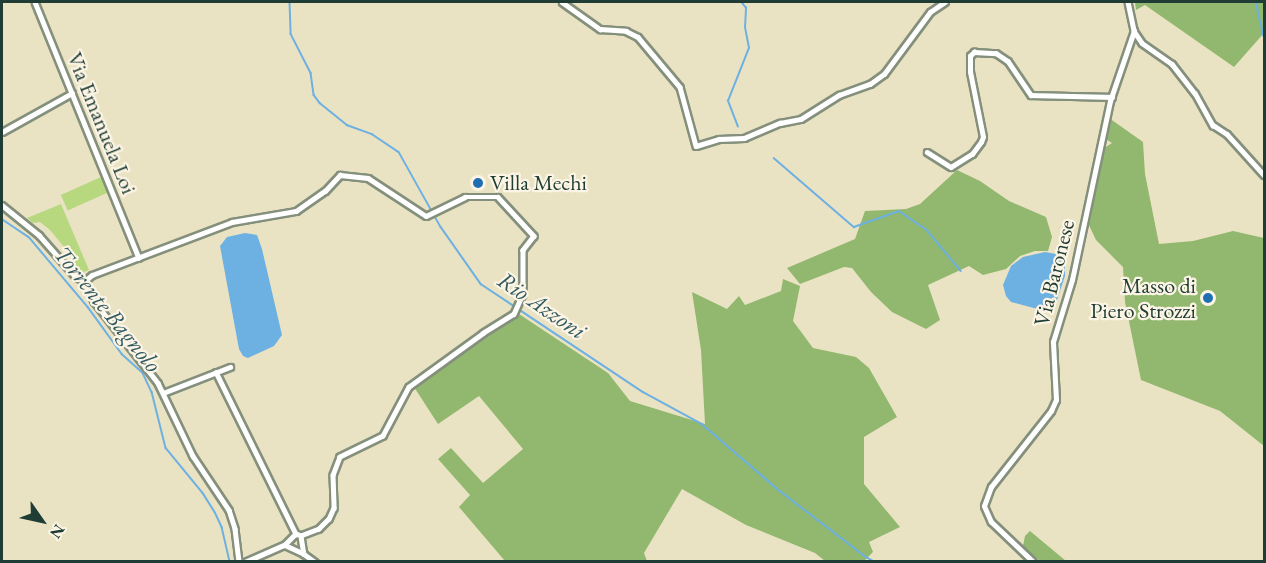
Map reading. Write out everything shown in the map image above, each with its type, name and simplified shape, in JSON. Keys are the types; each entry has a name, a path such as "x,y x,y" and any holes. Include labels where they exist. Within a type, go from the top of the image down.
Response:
{"street":[{"name":"Via Emanuela Loi","path":"35,2 139,258"},
{"path":"562,2 600,30 626,31 638,38 680,87 696,146 719,139 744,138 780,123 801,119 839,95 870,84 884,74 930,12 945,2"},
{"path":"1128,2 1134,31 1142,43 1172,64 1195,93 1213,125 1227,134 1264,175"},
{"name":"Via Baronese","path":"1033,561 991,522 984,506 992,487 1051,411 1056,400 1053,342 1072,280 1112,97 1134,31"},
{"path":"927,152 951,166 972,154 981,142 983,137 970,72 970,56 974,52 996,53 1008,61 1032,95 1112,97"},
{"path":"2,132 72,93"},
{"path":"85,281 89,276 232,222 296,211 325,191 340,175 368,178 426,216 465,197 498,197 534,236 523,250 523,294 519,308 514,314 409,387 383,436 340,458 333,475 334,508 329,519 319,528 298,535 285,545 246,561"},
{"path":"2,205 45,239 76,277 85,281 94,301 144,362 163,393 193,456 229,510 235,530 239,561"},
{"path":"163,393 230,367"},
{"path":"216,372 298,535 304,554"},
{"path":"285,545 315,561"}],"green space":[{"path":"1135,2 1264,2 1264,33 1234,67 1145,5 1136,10"},
{"path":"1109,118 1143,142 1145,174 1159,244 1193,241 1233,231 1264,238 1264,446 1220,411 1141,380 1125,302 1123,267 1096,240 1087,221 1101,150 1112,143 1104,138"},
{"path":"957,170 980,181 1009,201 1046,217 1052,237 1048,251 1035,251 1020,256 1006,269 983,275 969,266 928,285 940,320 926,329 892,312 871,292 852,268 844,267 800,284 787,268 855,239 865,211 906,209 920,204"},
{"path":"101,177 108,193 68,210 61,195"},
{"path":"61,204 89,270 81,273 72,264 73,258 50,230 40,222 33,223 27,218"},
{"path":"783,279 800,286 793,321 813,348 856,357 869,368 897,417 864,437 864,484 900,527 869,542 873,552 864,561 825,561 815,553 746,525 682,489 644,553 647,561 505,561 459,507 470,495 438,459 451,448 483,483 523,449 479,396 438,424 414,387 519,314 608,373 630,401 705,424 701,350 692,292 727,309 739,296 745,305 781,291"},
{"path":"1030,531 1066,561 1040,561 1023,546 1025,536"}],"water":[{"path":"245,233 257,235 282,335 274,346 248,358 243,356 239,349 220,246 227,237"},
{"path":"1045,252 1061,255 1065,262 1065,276 1055,306 1045,311 1011,302 1006,296 1003,285 1011,266 1023,257"}],"waterway":[{"name":"Rio Azzoni","path":"290,2 291,34 311,73 314,95 320,103 347,125 372,134 399,152 441,227 481,284 643,392 702,424 780,491 875,562"},
{"path":"738,127 728,101 749,48 745,28 746,8 741,2"},
{"path":"1256,2 1264,36"},
{"path":"774,158 854,227 899,211 927,230 961,271"},
{"name":"Torrente Bagnolo","path":"2,219 29,237 88,307 122,354 143,373 152,392 166,448 203,493 215,512 222,527 230,562"}],"place":[{"name":"Villa Mechi","path":"478,183"},
{"name":"Masso di Piero Strozzi","path":"1208,298"}]}
